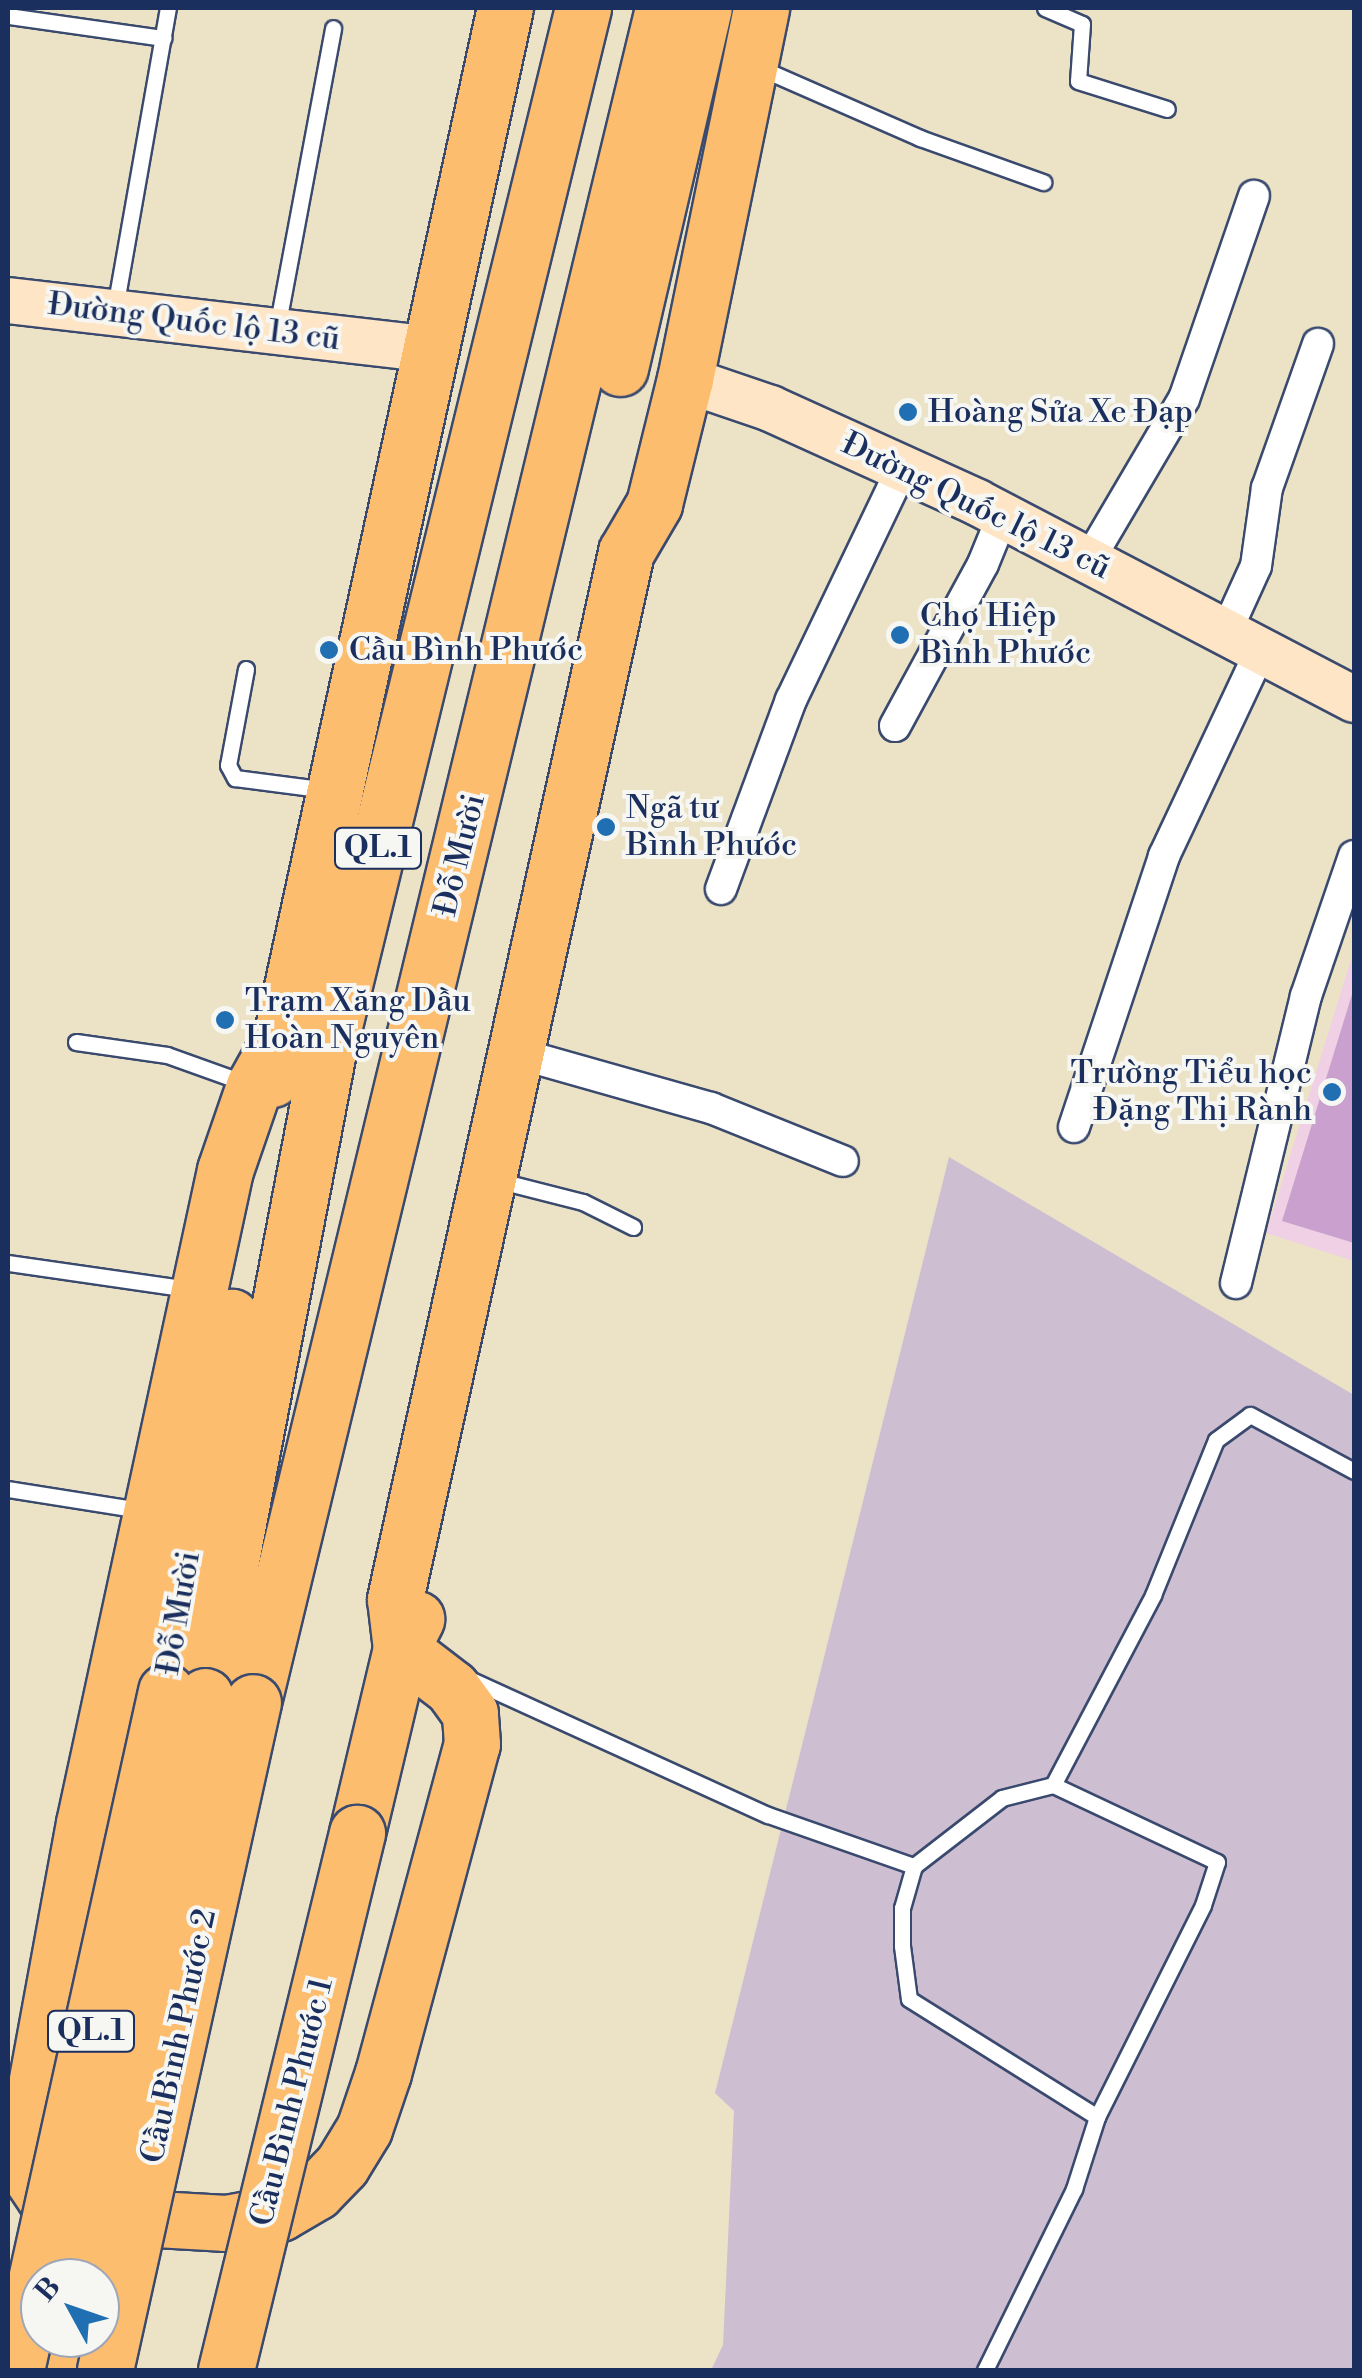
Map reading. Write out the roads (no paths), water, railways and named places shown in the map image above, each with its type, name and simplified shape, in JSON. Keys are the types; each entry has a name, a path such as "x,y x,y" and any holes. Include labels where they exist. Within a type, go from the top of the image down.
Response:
{"highway":[{"name":"Đỗ Mười","path":"463,356 505,8"},
{"name":"Đỗ Mười","path":"287,1059 463,356 545,8"},
{"name":"Đỗ Mười","path":"208,1696 303,923 331,791 463,356 583,8"},
{"name":"Đỗ Mười","path":"600,365 663,8"},
{"name":"Đỗ Mười","path":"208,1696 704,8"},
{"path":"401,1648 395,1600 626,552 654,504 685,379 761,8"},
{"name":"Đường Quốc lộ 13 cũ","path":"600,365 685,379"},
{"path":"401,1648 424,1604 512,1184 657,555 654,504"},
{"name":"QL.1","path":"287,1059 225,1170 202,1291 150,1511 28,2129 32,2188 87,2216 226,2223 280,2213 316,2192 364,2128 472,1744 470,1713 452,1688 401,1648"},
{"name":"Cầu Bình Phước 1","path":"226,2370 401,1648"},
{"name":"QL.1","path":"16,2370 208,1696"},
{"name":"Cầu Bình Phước 2","path":"81,2258 208,1696"},
{"name":"Cầu Bình Phước 2","path":"105,2370 208,1696"}],"street":[{"path":"1089,560 1184,398 1254,196"},
{"name":"Đường Quốc lộ 13 cũ","path":"8,300 463,356"},
{"path":"1074,1127 1164,856 1244,641 1267,488 1318,344"},
{"name":"Đường Quốc lộ 13 cũ","path":"685,379 770,408 1003,515 1354,698"},
{"path":"721,889 791,700 902,468"},
{"path":"895,726 983,564 1003,515"},
{"path":"1236,1284 1306,996 1354,856"},
{"path":"540,1060 711,1108 843,1161"}],"lane":[{"path":"115,312 168,8"},
{"path":"1045,8 1082,24 1078,81 1167,109"},
{"path":"8,16 162,38"},
{"path":"276,332 334,28"},
{"path":"748,62 920,138 1043,182"},
{"path":"246,669 228,766 235,778 331,791"},
{"path":"76,1042 167,1054 287,1059"},
{"path":"512,1184 583,1202 633,1226"},
{"path":"8,1264 202,1291"},
{"path":"1053,1785 1153,1595 1216,1440 1250,1416 1354,1471"},
{"path":"8,1489 150,1511"},
{"path":"401,1648 768,1816 914,1866"},
{"path":"986,2370 1074,2189 1097,2116 1203,1905 1217,1862 1053,1785 1002,1798 914,1866 902,1908 909,1999 1097,2116"}],"place":[{"name":"Hoàng Sửa Xe Đạp","path":"908,412"},
{"name":"Chợ Hiệp Bình Phước","path":"900,635"},
{"name":"Cầu Bình Phước","path":"329,650"},
{"name":"Ngã tư Bình Phước","path":"606,827"},
{"name":"Trạm Xăng Dầu Hoàn Nguyên","path":"225,1020"},
{"name":"Trường Tiểu học Đặng Thị Rành","path":"1332,1092"}]}
